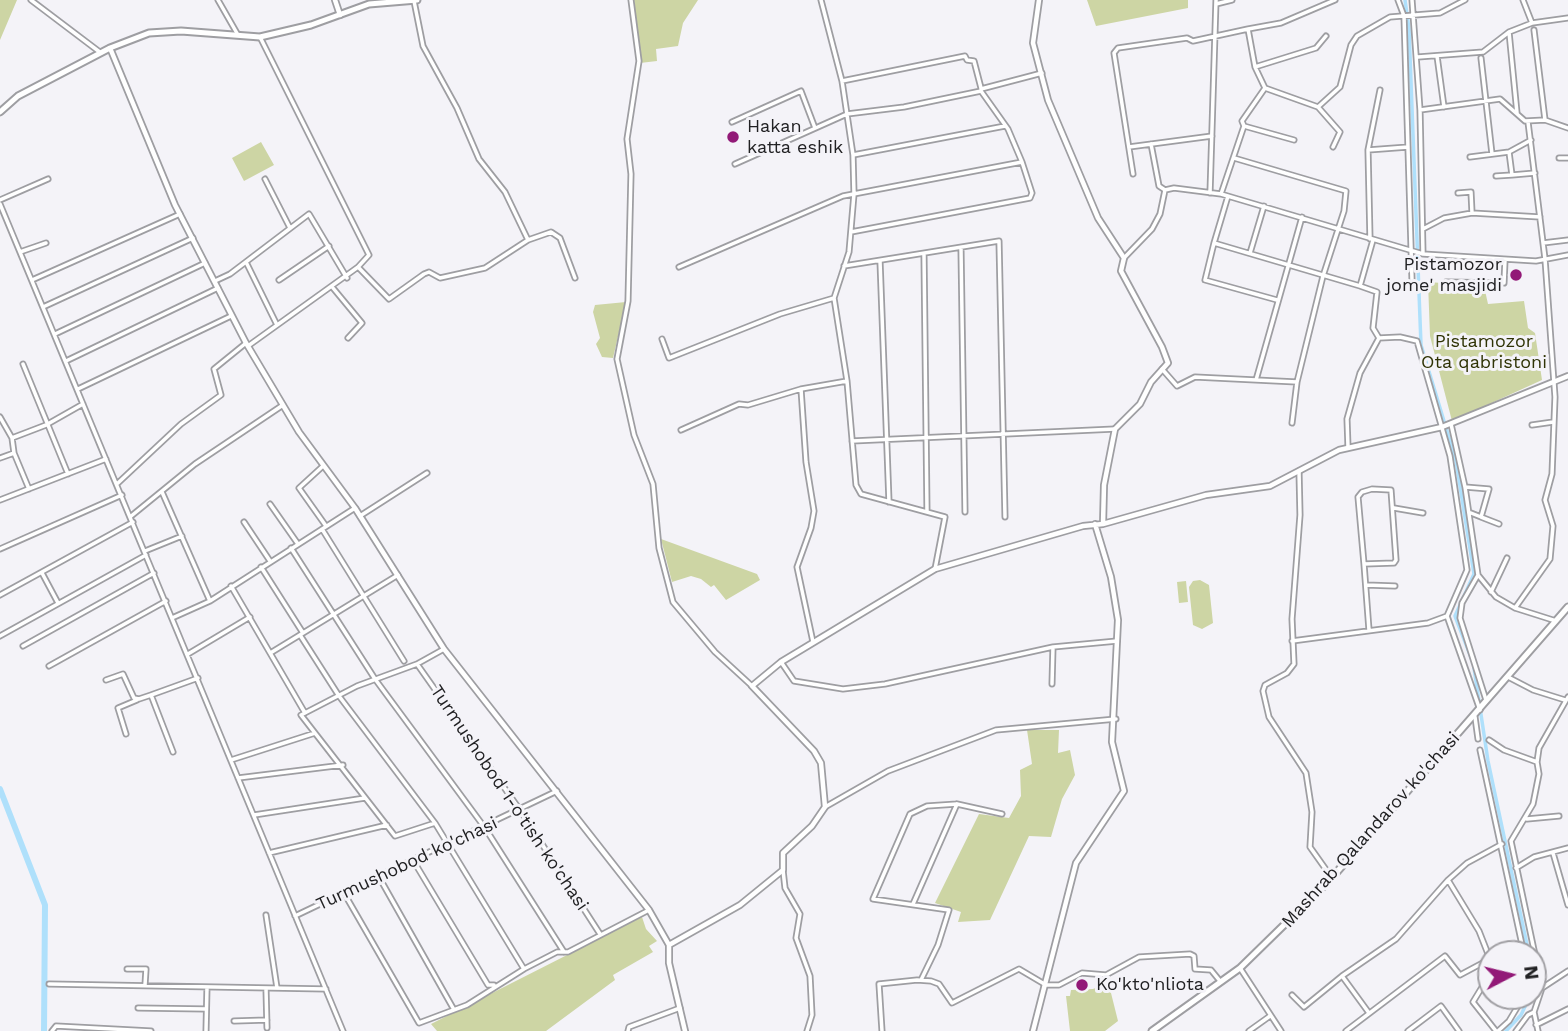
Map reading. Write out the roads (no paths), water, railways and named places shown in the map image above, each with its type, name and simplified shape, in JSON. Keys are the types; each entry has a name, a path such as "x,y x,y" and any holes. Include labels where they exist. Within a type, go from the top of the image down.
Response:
{"main road":[{"path":"0,112 18,96 134,37 165,31 260,37 311,25 369,4 415,0"},
{"name":"Mashrab Qalandarov ko'chasi","path":"1152,1031 1240,968 1332,878 1568,607"}],"street":[{"path":"31,0 102,53"},
{"path":"218,0 239,37"},
{"path":"335,0 340,15"},
{"path":"415,0 423,46 435,72 457,108 479,159 505,192 528,240"},
{"path":"631,0 639,61 627,139 631,174 628,301 617,359 634,435 653,484 659,548 673,602 715,652 752,686 814,751 821,763 825,807"},
{"path":"821,0 842,80 853,155 851,232 834,298 847,381 858,491 946,519 934,569"},
{"path":"1040,0 1033,43 1055,120 1098,218 1124,258"},
{"path":"1210,192 1216,2 1232,0"},
{"path":"1133,174 1115,51 1122,46 1187,38 1193,41 1281,23 1335,0"},
{"path":"1398,0 1406,15 1412,280"},
{"path":"1412,0 1418,57 1423,254"},
{"path":"1318,107 1340,87 1351,45 1357,36 1390,17 1440,13 1465,0"},
{"path":"1523,0 1532,23"},
{"path":"1418,57 1483,52 1508,32 1532,23 1568,18"},
{"path":"1248,29 1255,67 1265,88 1318,107 1340,132 1333,148"},
{"path":"1534,30 1545,120"},
{"path":"1508,32 1517,113"},
{"path":"1255,67 1316,48 1326,36"},
{"path":"117,484 181,424 221,395 214,369 347,278 369,256 260,37"},
{"path":"110,48 180,214 207,262 247,345 283,405 323,466 355,508 444,649 649,910 669,945 669,963 685,1031"},
{"path":"1437,55 1444,107"},
{"path":"842,80 965,56 967,60 974,61 981,90 1004,126 1022,162 1032,193 1030,198 851,232"},
{"path":"1481,58 1492,154"},
{"path":"735,164 847,114 904,107 1042,73"},
{"path":"1221,194 1244,126 1242,121 1265,88"},
{"path":"1360,286 1372,239 1368,150 1380,90"},
{"path":"732,122 801,91 815,128"},
{"path":"1420,110 1500,99 1528,122 1544,243 1554,382 1552,474 1545,500 1553,526 1550,559 1516,608"},
{"path":"1528,122 1545,120 1568,128"},
{"path":"853,155 1004,126"},
{"path":"1244,126 1294,140"},
{"path":"1129,147 1212,135"},
{"path":"1470,157 1509,152 1531,140"},
{"path":"1151,144 1161,189 1221,194 1423,254 1505,260 1545,259 1568,255"},
{"path":"1368,150 1408,147"},
{"path":"1509,152 1512,175"},
{"path":"1234,158 1345,190 1344,212 1323,276 1297,382 1292,423"},
{"path":"1559,158 1568,158"},
{"path":"679,267 854,194 1022,162"},
{"path":"1496,176 1535,173"},
{"path":"48,179 0,202 343,1031"},
{"path":"265,179 290,228"},
{"path":"1103,524 1104,485 1115,429 1140,404 1168,363 1121,271 1124,258 1152,229 1160,214 1165,190"},
{"path":"1458,193 1471,192 1472,213"},
{"path":"1228,196 1205,280 1277,300"},
{"path":"1250,253 1264,206"},
{"path":"1423,229 1444,218 1472,213 1540,217"},
{"path":"32,280 180,214"},
{"path":"215,281 310,215 347,278"},
{"path":"1256,380 1302,217"},
{"path":"358,267 389,299 429,272 440,278 485,268 538,235 556,233 563,242 575,278"},
{"path":"43,307 193,238"},
{"path":"1544,243 1568,240"},
{"path":"844,266 999,242 1005,517"},
{"path":"20,253 46,243"},
{"path":"1214,243 1377,292 1373,328 1379,338"},
{"path":"279,280 330,246"},
{"path":"961,249 965,512"},
{"path":"924,255 922,291 927,512"},
{"path":"1446,282 1504,283 1505,260"},
{"path":"880,261 889,502"},
{"path":"55,334 207,262"},
{"path":"246,262 277,325"},
{"path":"66,361 218,288"},
{"path":"333,288 362,323 348,338"},
{"path":"662,339 669,358 780,314 834,298"},
{"path":"77,389 231,316"},
{"path":"1379,338 1400,337 1417,341 1443,427 1453,470 1467,570 1447,616 1477,714 1478,739"},
{"path":"1348,447 1347,419 1360,373 1379,338"},
{"path":"23,364 68,474"},
{"path":"1162,369 1177,386 1195,377 1297,382"},
{"path":"752,686 781,662 934,569 1206,495 1270,486 1328,454 1348,447 1443,427 1568,376"},
{"path":"681,430 739,404 748,405 801,389 847,381"},
{"path":"801,389 806,461 814,511 797,567 813,642"},
{"path":"12,438 46,425 83,404"},
{"path":"131,517 195,464 283,405"},
{"path":"0,417 12,438 14,453 29,489"},
{"path":"1532,425 1553,422"},
{"path":"1451,424 1470,513 1478,575 1491,592 1516,608 1556,621"},
{"path":"852,441 1115,429"},
{"path":"0,458 14,453"},
{"path":"0,500 106,459"},
{"path":"323,466 299,488 404,661"},
{"path":"1299,471 1301,505 1292,641 1293,668 1265,685 1264,700 1277,732 1304,767 1311,800 1310,847 1332,878"},
{"path":"360,516 427,473"},
{"path":"1465,487 1489,489 1481,517"},
{"path":"1364,564 1395,561 1391,490 1372,489 1359,494 1364,564 1366,585 1369,630"},
{"path":"162,492 210,601"},
{"path":"0,549 121,495"},
{"path":"270,505 298,544"},
{"path":"172,618 210,601 355,508"},
{"path":"1394,508 1423,513"},
{"path":"1470,513 1499,524"},
{"path":"0,595 133,522"},
{"path":"244,522 270,561"},
{"path":"1033,1031 1046,985 1056,932 1076,863 1124,792 1112,742 1116,719 1119,640 1111,577 1095,524"},
{"path":"0,636 145,553 182,536"},
{"path":"291,548 375,679 485,828 564,952"},
{"path":"1491,592 1507,558"},
{"path":"261,567 339,696 435,823 524,969"},
{"path":"42,573 58,603"},
{"path":"23,646 154,573"},
{"path":"305,713 269,654 398,575"},
{"path":"1478,575 1460,613 1487,702"},
{"path":"1366,585 1395,586"},
{"path":"231,586 272,652"},
{"path":"49,666 166,601"},
{"path":"1292,641 1428,623 1447,616"},
{"path":"188,654 250,617"},
{"path":"781,662 794,681 843,689 885,684 1053,647 1119,640"},
{"path":"1052,684 1055,656 1053,647"},
{"path":"435,823 397,837 302,715 375,679 417,664 444,649"},
{"name":"Turmushobod 1-o'tish ko'chasi","path":"417,664 520,810 600,934"},
{"path":"106,680 125,675 134,698 139,699"},
{"path":"1508,677 1532,690 1567,698 1539,748 1536,762 1539,774 1526,819 1510,841 1532,940"},
{"path":"126,734 118,708 198,678"},
{"path":"151,695 173,752"},
{"path":"807,1031 812,1015 810,976 796,938 800,914 785,888 783,853 812,826 825,807 847,792 888,771 996,730 1116,719"},
{"path":"230,760 315,733"},
{"path":"1489,740 1504,750 1536,762"},
{"path":"1480,750 1521,940"},
{"path":"238,778 343,765"},
{"name":"Turmushobod ko'chasi","path":"295,916 557,792"},
{"path":"254,815 365,798"},
{"path":"920,980 938,945 950,913 947,909 873,900 912,810 937,804 957,804 1002,814"},
{"path":"913,904 957,804"},
{"path":"1526,819 1559,816"},
{"path":"270,853 387,825"},
{"path":"1292,995 1304,1007 1342,976 1396,939 1448,880 1467,863 1502,844"},
{"path":"1516,868 1534,856 1568,848"},
{"path":"1553,853 1568,905"},
{"path":"413,860 488,985 496,985"},
{"path":"669,945 740,905 783,870"},
{"path":"379,877 453,1008"},
{"path":"1448,880 1482,940"},
{"path":"344,893 419,1023 491,993 496,985 524,969 649,910"},
{"path":"267,915 277,988"},
{"path":"882,1031 879,985 920,980 939,985 951,1003 1021,968 1046,985 1059,985 1082,973 1106,975 1139,957 1190,954 1194,956 1195,969 1211,970 1221,982"},
{"path":"1346,1031 1443,956 1460,975 1477,966"},
{"path":"1240,968 1281,1031"},
{"path":"127,969 146,969 145,985"},
{"path":"1547,985 1568,971"},
{"path":"1342,976 1370,1013"},
{"path":"49,984 326,989"},
{"path":"206,987 206,1031"},
{"path":"266,989 267,1028"},
{"path":"1408,1031 1442,1006 1459,1031"},
{"path":"628,1031 629,1027 680,1008"},
{"path":"138,1009 206,1009"},
{"path":"1536,1026 1568,1009"},
{"path":"1480,1010 1497,1031 1509,1021 1516,1010"},
{"path":"1516,1031 1528,1015 1534,1012 1538,1031"},
{"path":"1249,1031 1270,1016"},
{"path":"234,1021 267,1020"},
{"path":"52,1031 56,1026 151,1031"}],"waterway":[{"path":"1405,0 1409,29 1421,345 1456,461 1474,574 1455,616 1472,660"},
{"path":"1474,668 1488,761 1526,940"},
{"path":"0,789 45,905 44,1031"},
{"path":"1506,1031 1523,1010"}],"place":[{"name":"Hakan katta eshik","path":"733,137"},
{"name":"Pistamozor jome' masjidi","path":"1516,275"},
{"name":"Ko'kto'nliota","path":"1082,985"}],"park label":[{"name":"Pistamozor Ota qabristoni","path":"1484,352"}]}
